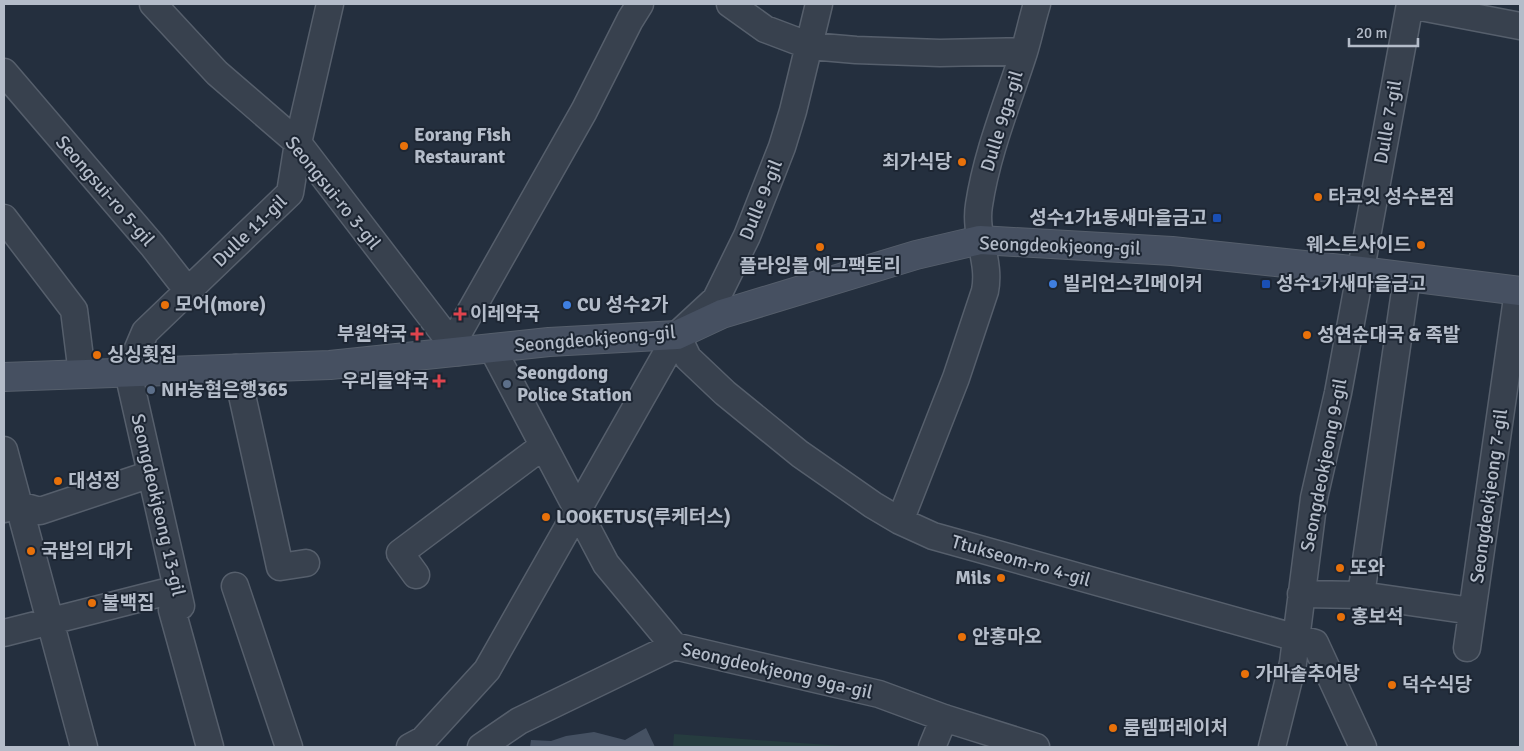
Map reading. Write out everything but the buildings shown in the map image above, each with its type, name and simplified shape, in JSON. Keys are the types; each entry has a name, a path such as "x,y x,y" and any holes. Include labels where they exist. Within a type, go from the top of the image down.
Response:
{"street":[{"name":"Seongsui-ro 3-gil","path":"153,4 217,72 298,143 455,348"},
{"name":"Dulle 11-gil","path":"128,372 145,332 290,193 298,143 330,4"},
{"path":"455,348 640,4"},
{"path":"730,4 765,29 810,46 856,50 940,53 1024,51"},
{"name":"Dulle 9-gil","path":"410,747 423,740 487,670 677,335 716,299 747,236 782,147 810,46 819,4"},
{"name":"Dulle 9ga-gil","path":"900,521 956,378 985,291 988,276 977,226 978,206 986,169 1037,4"},
{"path":"1410,5 1520,26"},
{"name":"Dulle 7-gil","path":"1361,271 1410,5"},
{"name":"Seongsui-ro 5-gil","path":"4,72 12,98 152,245 188,291"},
{"path":"4,218 74,310 82,374"},
{"name":"Seongdeokjeong-gil","path":"4,377 330,364 455,348 492,348 549,342 677,335 722,314 916,255 980,240 1172,251 1361,271 1519,291"},
{"name":"Seongdeokjeong 9-gil","path":"1272,747 1293,663 1314,498 1338,393 1361,271"},
{"path":"1361,596 1407,277"},
{"name":"Seongdeokjeong 7-gil","path":"1467,648 1519,291"},
{"name":"Ttukseom-ro 4-gil","path":"677,335 688,358 725,393 800,454 873,505 900,521 933,536 1315,643 1363,747"},
{"name":"Seongdeokjeong-gil","path":"492,348 606,564 674,646"},
{"path":"236,368 280,567 306,563"},
{"name":"Seongdeokjeong 13-gil","path":"128,372 181,606 172,610 210,747"},
{"path":"416,575 400,553 544,446"},
{"path":"4,450 11,507 50,621 84,747"},
{"path":"11,507 40,511 151,474"},
{"path":"235,586 289,747"},
{"path":"4,633 177,589"},
{"path":"1302,594 1361,596 1472,611"},
{"name":"Seongdeokjeong 9ga-gil","path":"481,747 519,721 674,646 879,694 944,718 1036,747"},
{"path":"932,747 944,718"}],"green space":[{"path":"674,734 857,747 673,747"}],"place":[{"name":"Eorang Fish Restaurant","path":"404,146"},
{"name":"최가식당","path":"962,162"},
{"name":"타코잇 성수본점","path":"1318,197"},
{"name":"성수1가1동새마을금고","path":"1217,218"},
{"name":"웨스트사이드","path":"1421,245"},
{"name":"플라잉볼 에그팩토리","path":"820,247"},
{"name":"빌리언스킨메이커","path":"1053,284"},
{"name":"성수1가새마을금고","path":"1266,284"},
{"name":"모어(more)","path":"165,305"},
{"name":"CU 성수2가","path":"567,305"},
{"name":"이레약국","path":"460,314"},
{"name":"부원약국","path":"417,334"},
{"name":"성연순대국 & 족발","path":"1307,335"},
{"name":"싱싱횟집","path":"97,355"},
{"name":"우리들약국","path":"439,381"},
{"name":"Seongdong Police Station","path":"507,384"},
{"name":"NH농협은행365","path":"151,390"},
{"name":"대성정","path":"58,481"},
{"name":"LOOKETUS(루케터스)","path":"546,517"},
{"name":"국밥의 대가","path":"31,551"},
{"name":"또와","path":"1340,568"},
{"name":"Mils","path":"1001,578"},
{"name":"불백집","path":"92,603"},
{"name":"홍보석","path":"1341,617"},
{"name":"안홍마오","path":"962,637"},
{"name":"가마솥추어탕","path":"1245,674"},
{"name":"덕수식당","path":"1392,685"},
{"name":"룸템퍼레이처","path":"1113,728"}]}
